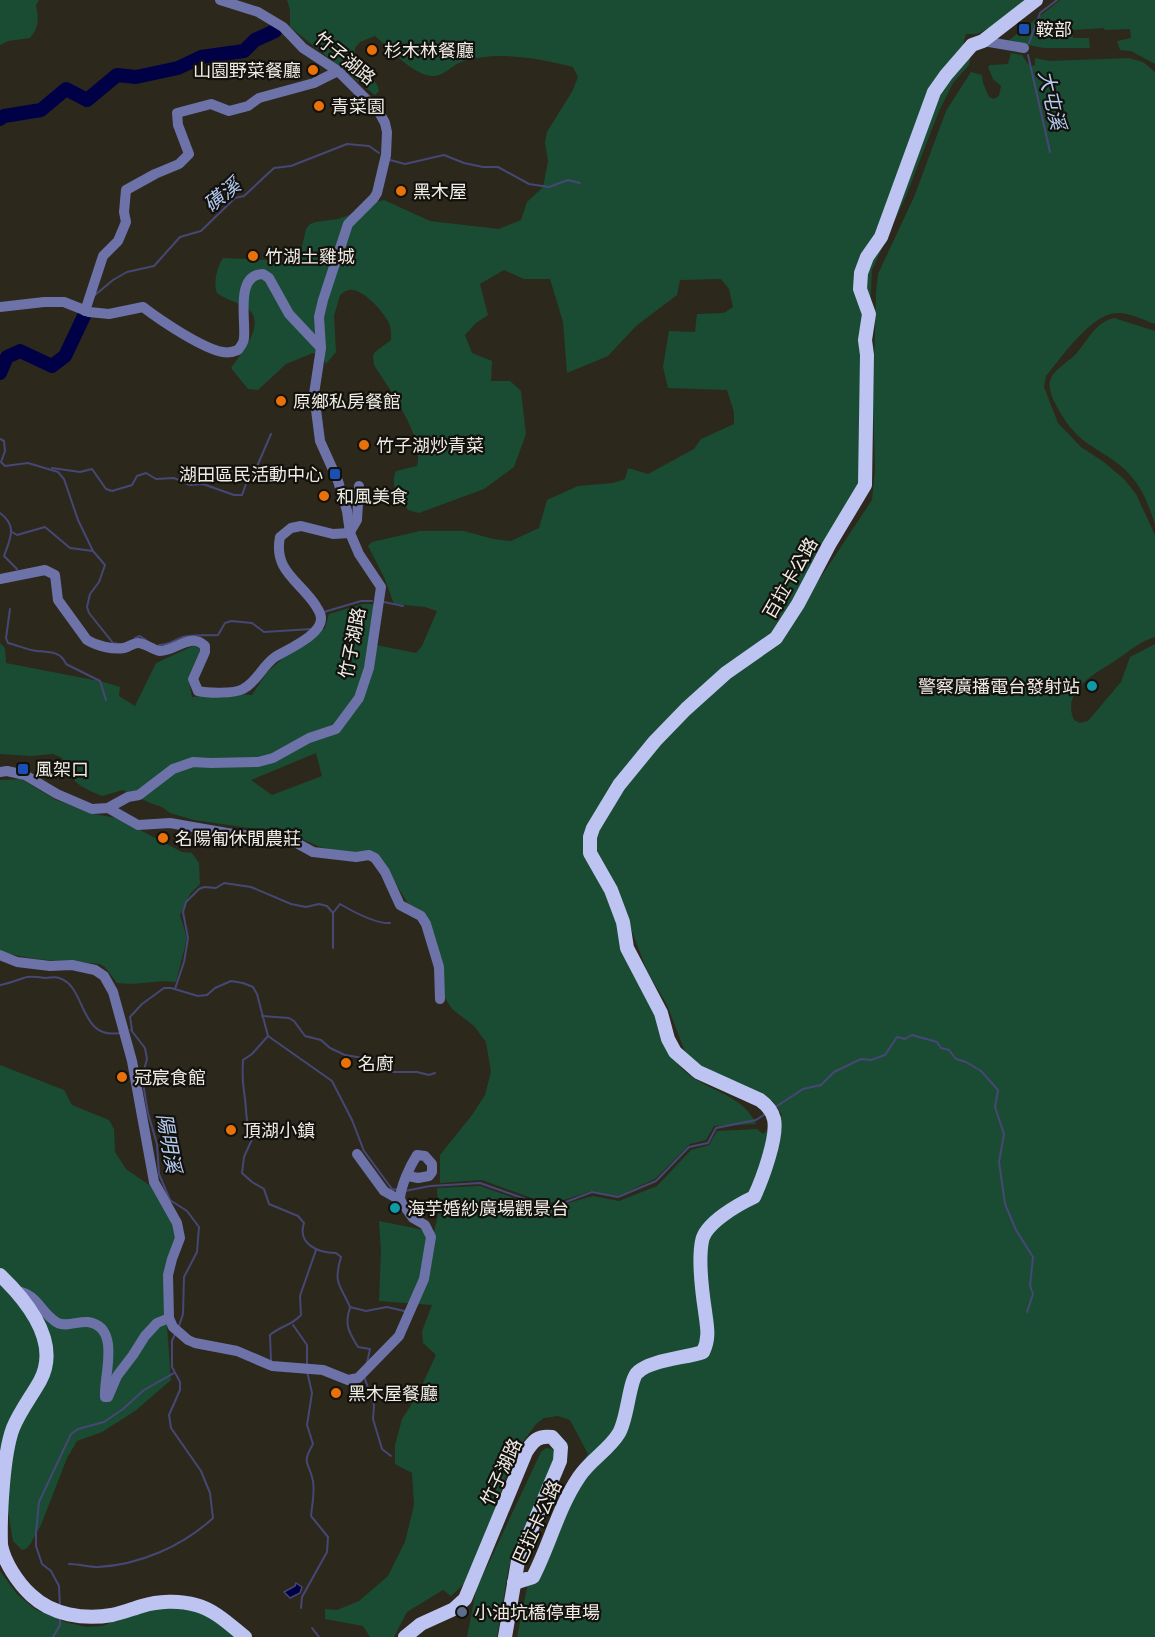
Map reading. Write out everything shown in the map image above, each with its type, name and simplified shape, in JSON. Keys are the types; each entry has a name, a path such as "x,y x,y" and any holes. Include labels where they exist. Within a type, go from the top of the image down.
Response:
{"main road":[{"name":"百拉卡公路","path":"760,1100 698,1072 675,1052 668,1039 661,1013 627,948 623,922 611,890 590,853 590,837 619,785 656,741 686,709 726,673 776,638 798,604 864,484 867,355 865,340 869,314 860,289 861,273 867,257 881,237 897,198 934,92 972,45 983,41 1036,0"},
{"name":"巴拉卡公路","path":"514,1583 533,1577 564,1503 579,1475 619,1433 627,1414 634,1377 638,1372 652,1364 686,1358 703,1352 708,1339 701,1271 702,1239 712,1226 736,1205 754,1197 772,1141 774,1124 767,1106 760,1100"},
{"path":"0,1275 33,1312 42,1330 45,1343 45,1363 41,1380 16,1421 7,1443 0,1504 1,1544 4,1556 21,1584 31,1595 49,1607 74,1616 111,1615 152,1604 180,1602 209,1610 245,1637"},
{"name":"竹子湖路","path":"405,1637 422,1624 454,1609 465,1599 526,1452 533,1440 540,1437 552,1437 561,1447 561,1461 518,1561 505,1637"}],"street":[{"name":"竹子湖路","path":"108,808 128,797 139,795 173,769 193,762 258,762 273,758 309,738 336,729 359,698 369,668 381,587 359,554 350,533 347,511 338,481 320,441 314,394 321,348 319,317 348,224 377,193 386,155 385,123 379,112 338,71 303,48 283,27 258,12 220,0"},
{"path":"983,41 1024,48"},
{"path":"85,311 103,256 118,241 126,222 124,212 126,190 179,164 189,154 178,125 177,113 211,104 230,111 248,106 259,98 314,83 338,71"},
{"path":"0,307 64,302 85,311 109,314 143,308 162,322 211,348 229,353 238,350 244,341 243,309 248,280 252,275 263,274 269,278 289,314 321,348"},
{"path":"0,579 45,570 55,575 58,600 87,640 94,644 119,649 140,643 159,651 193,640 200,641 205,652 193,679 198,691 240,691 252,683 272,659 317,632 321,624 322,615 301,586 285,571 278,546 280,537 291,528 301,526 333,534 350,533 357,520 359,486"},
{"path":"0,772 26,775 57,794 92,809 108,808 138,825 170,823 293,841 314,852 356,857 369,855 375,858 400,905 421,916 426,924 439,967 440,999"},
{"path":"0,955 17,962 50,966 72,965 95,970 104,976 113,992 132,1061 154,1182 177,1223 180,1238 168,1275 174,1326"},
{"path":"16,1291 27,1293 57,1323 64,1325 92,1322 98,1327 109,1349 105,1397 108,1396 117,1376 145,1336 157,1323 174,1326 195,1343 237,1352 272,1366 322,1370 348,1380 358,1378 399,1336 424,1279 431,1236 425,1225 413,1218 400,1195 384,1191 357,1154"},
{"path":"400,1195 408,1176"}],"green space":[{"path":"0,0 39,0 36,5 37,26 30,38 8,41 0,45"},
{"path":"287,0 1029,0 989,28 977,34 966,34 963,45 971,53 969,65 953,83 939,111 906,196 872,270 867,375 868,488 796,602 762,645 669,721 591,829 610,902 669,1050 687,1073 741,1104 756,1124 714,1126 706,1140 690,1144 655,1179 618,1196 591,1191 558,1202 545,1203 482,1180 440,1183 440,1155 485,1095 491,1072 486,1042 474,1026 452,1009 440,990 436,949 381,860 320,847 291,834 194,820 170,813 162,807 123,790 102,796 77,783 62,758 53,754 32,756 0,754 0,643 5,648 6,663 120,687 119,696 135,706 156,663 193,646 200,648 200,651 188,677 192,697 252,695 267,672 287,655 308,644 325,628 329,614 363,604 374,606 369,633 376,645 416,653 422,646 437,611 425,607 394,604 384,577 368,546 372,542 420,531 464,531 511,541 539,528 547,500 578,486 613,483 625,479 628,468 648,474 694,449 701,439 734,424 734,412 727,390 668,388 663,367 669,331 695,332 697,314 724,313 733,307 729,289 721,279 680,280 677,295 636,326 608,356 567,373 563,322 550,279 524,279 504,270 480,284 488,315 476,323 465,335 472,353 492,361 491,381 510,381 521,391 526,434 514,467 484,489 419,513 408,510 396,492 394,482 396,471 417,466 416,441 404,414 374,365 375,352 391,340 390,326 380,310 363,294 351,290 340,295 334,316 336,352 326,364 323,358 313,353 286,364 258,390 248,389 231,368 246,347 255,322 253,314 247,308 217,293 216,275 223,258 290,261 300,255 306,229 310,224 338,219 352,214 361,206 384,200 430,221 499,229 521,220 527,202 543,187 548,161 545,143 547,132 573,90 578,77 573,67 505,56 464,61 436,76 431,76 409,66 375,36 360,42 355,48 358,64 377,85 379,91 375,95 290,27 290,10","holes":["316,753 322,776 272,795 251,780"]},
{"path":"1060,0 1155,0 1155,64 1131,51 1120,50 1117,41 1131,38 1130,29 1072,30 1073,38 1089,38 1090,48 1044,48 1008,41"},
{"path":"1011,53 1022,55 1028,64 1033,66 1035,58 1049,61 1129,58 1143,62 1155,72 1155,324 1123,313 1109,314 1099,319 1078,337 1060,358 1046,376 1044,387 1058,423 1081,447 1124,479 1136,494 1155,535 1155,637 1139,644 1082,684 1072,700 1071,710 1074,720 1080,723 1088,721 1121,682 1130,657 1155,644 1155,1637 517,1637 531,1568 572,1478 588,1454 570,1420 558,1416 544,1418 536,1424 512,1457 497,1504 465,1583 451,1596 443,1590 407,1612 394,1637 370,1637 363,1626 325,1619 325,1609 337,1610 359,1601 388,1576 405,1542 414,1505 412,1473 395,1464 395,1445 402,1419 417,1396 436,1355 423,1343 422,1331 432,1305 379,1301 381,1251 379,1221 434,1232 438,1215 437,1188 480,1186 546,1209 593,1196 619,1201 657,1186 691,1150 709,1145 717,1131 757,1129 763,1134 782,1115 773,1101 697,1066 686,1054 667,1005 647,971 621,902 595,850 594,840 617,796 656,745 696,705 763,652 805,601 872,500 875,469 873,403 878,274 914,197 946,111 971,72 982,75 989,97 994,99 999,96 1001,86 993,79 988,67 1008,64"},
{"path":"1114,318 1155,331 1155,524 1135,480 1111,458 1074,432 1058,409 1050,389 1051,377 1075,355 1096,328"},
{"path":"21,779 56,800 94,814 117,818 182,852 192,853 199,863 200,884 190,894 180,915 187,938 176,982 117,983 100,964 37,959 0,951 0,780"},
{"path":"0,1065 64,1090 72,1105 109,1120 114,1129 115,1152 126,1169 152,1187 173,1225 176,1236 166,1313 171,1380 135,1411 102,1432 77,1441 67,1458 41,1525 31,1543 22,1550 13,1541 8,1511 5,1510 0,1514"},
{"path":"546,1448 554,1449 558,1462 509,1566 497,1637 467,1637 476,1590 541,1452"},
{"path":"0,1571 17,1594 35,1609 65,1622 86,1627 102,1626 142,1611 176,1607 196,1609 224,1625 238,1637 0,1637"}],"shaded area":[{"path":"296,1583 302,1587 300,1593 290,1598 284,1592"}],"waterway":[{"name":"大屯溪","path":"1029,43 1040,13 1057,0"},
{"path":"0,119 4,116 41,110 66,89 87,100 117,75 136,77 178,68 201,57 244,51 255,40 275,31"},
{"name":"大屯溪","path":"1028,55 1050,152"},
{"name":"磺溪","path":"95,295 127,272 154,266 180,237 201,231 235,198 244,196 274,168 291,166 347,144 369,146 379,153"},
{"name":"磺溪","path":"390,160 405,164 444,155 464,163 498,167 529,184 549,187 568,180 580,183"},
{"path":"0,373 7,357 20,351 52,366 65,356 84,316"},
{"path":"52,468 80,472 92,469 106,489 112,491 132,485 137,476 146,473 156,479 174,478 190,485 203,484 234,495 242,495 271,434"},
{"path":"0,439 4,441 5,451 1,462 5,466 28,463 58,472 64,479 78,520 93,551 105,565 99,582 90,594 87,607 89,613 113,643 119,644"},
{"path":"0,513 6,518 11,528 4,556 17,569"},
{"path":"12,532 17,535 45,527 70,548 93,551"},
{"path":"324,612 361,601 372,601"},
{"path":"384,602 403,606"},
{"path":"10,609 6,638 8,643 30,650 58,654 66,664 100,681 106,700"},
{"path":"159,645 187,636 218,635 225,623 231,621 252,623 264,632 312,629"},
{"path":"135,638 140,636 146,640"},
{"path":"175,989 184,962 188,938 183,912 186,902 204,887 216,888 224,883 251,887 291,904 306,907 319,904 327,906 333,913 340,904 371,919 390,923"},
{"path":"333,913 333,948"},
{"name":"陽明溪","path":"0,985 29,977 59,978 68,983 90,1021 97,1028 106,1033 120,1033"},
{"path":"132,1030 130,1017 142,1004 164,988 198,996 207,995 215,988 231,981 253,987 268,1036 332,1081 352,1120 364,1151 392,1189 399,1190"},
{"path":"262,1016 289,1018 305,1036 321,1040 330,1048 345,1055 369,1059 388,1072 417,1072 429,1075 435,1073"},
{"name":"陽明溪","path":"131,1030 145,1048 147,1059 142,1077 148,1113 157,1144 159,1174 170,1200 187,1211 199,1227 197,1252 184,1277 183,1314 179,1326"},
{"path":"774,1108 803,1089 821,1085 834,1072 861,1059 871,1060 885,1055 897,1037 905,1039 912,1035 937,1042 941,1048 949,1050 956,1059 981,1071 998,1090 995,1107 1004,1134 999,1162 1005,1204 1016,1230 1033,1257 1030,1286 1033,1294 1027,1312"},
{"path":"268,1036 252,1054 243,1060 247,1118 253,1137 244,1157 242,1173 264,1189 269,1204 298,1216 304,1223 306,1242 316,1249 336,1253 341,1257 338,1279 350,1307 366,1311 387,1307 404,1311"},
{"path":"405,1191 430,1186 480,1183 545,1206 558,1205 592,1192 618,1197 656,1181 689,1147 708,1143 716,1128 756,1120 767,1113"},
{"path":"271,1361 270,1335 301,1315 300,1296 316,1250"},
{"path":"350,1308 347,1319 348,1328 358,1347 370,1349 367,1363"},
{"path":"293,1325 307,1345 307,1365"},
{"path":"69,1564 98,1567 144,1558 188,1537 213,1518 210,1493 201,1471 171,1428 169,1415 180,1390 180,1382 172,1367 172,1341 175,1334"},
{"path":"301,1608 302,1597 327,1552 328,1537 311,1516 314,1485 307,1456 313,1444 307,1425 312,1393 307,1371"},
{"path":"60,1607 59,1586 51,1571 42,1564 36,1546 36,1533 39,1502 71,1434 78,1429 104,1422 144,1390 174,1373"},
{"path":"364,1376 374,1405 373,1419 382,1449 391,1456"},
{"path":"53,1637 60,1625 60,1618"},
{"path":"312,1628 319,1637"}],"place":[{"name":"鞍部","path":"1024,29"},
{"name":"杉木林餐廳","path":"372,50"},
{"name":"山園野菜餐廳","path":"313,70"},
{"name":"青菜園","path":"319,106"},
{"name":"黑木屋","path":"401,191"},
{"name":"竹湖土雞城","path":"253,256"},
{"name":"原鄉私房餐館","path":"281,401"},
{"name":"竹子湖炒青菜","path":"364,445"},
{"name":"湖田區民活動中心","path":"335,474"},
{"name":"和風美食","path":"324,496"},
{"name":"警察廣播電台發射站","path":"1092,686"},
{"name":"風架口","path":"23,769"},
{"name":"名陽匍休閒農莊","path":"163,838"},
{"name":"名廚","path":"346,1063"},
{"name":"冠宸食館","path":"122,1077"},
{"name":"頂湖小鎮","path":"231,1130"},
{"name":"海芋婚紗廣場觀景台","path":"395,1208"},
{"name":"黑木屋餐廳","path":"336,1393"},
{"name":"小油坑橋停車場","path":"462,1612"}]}
